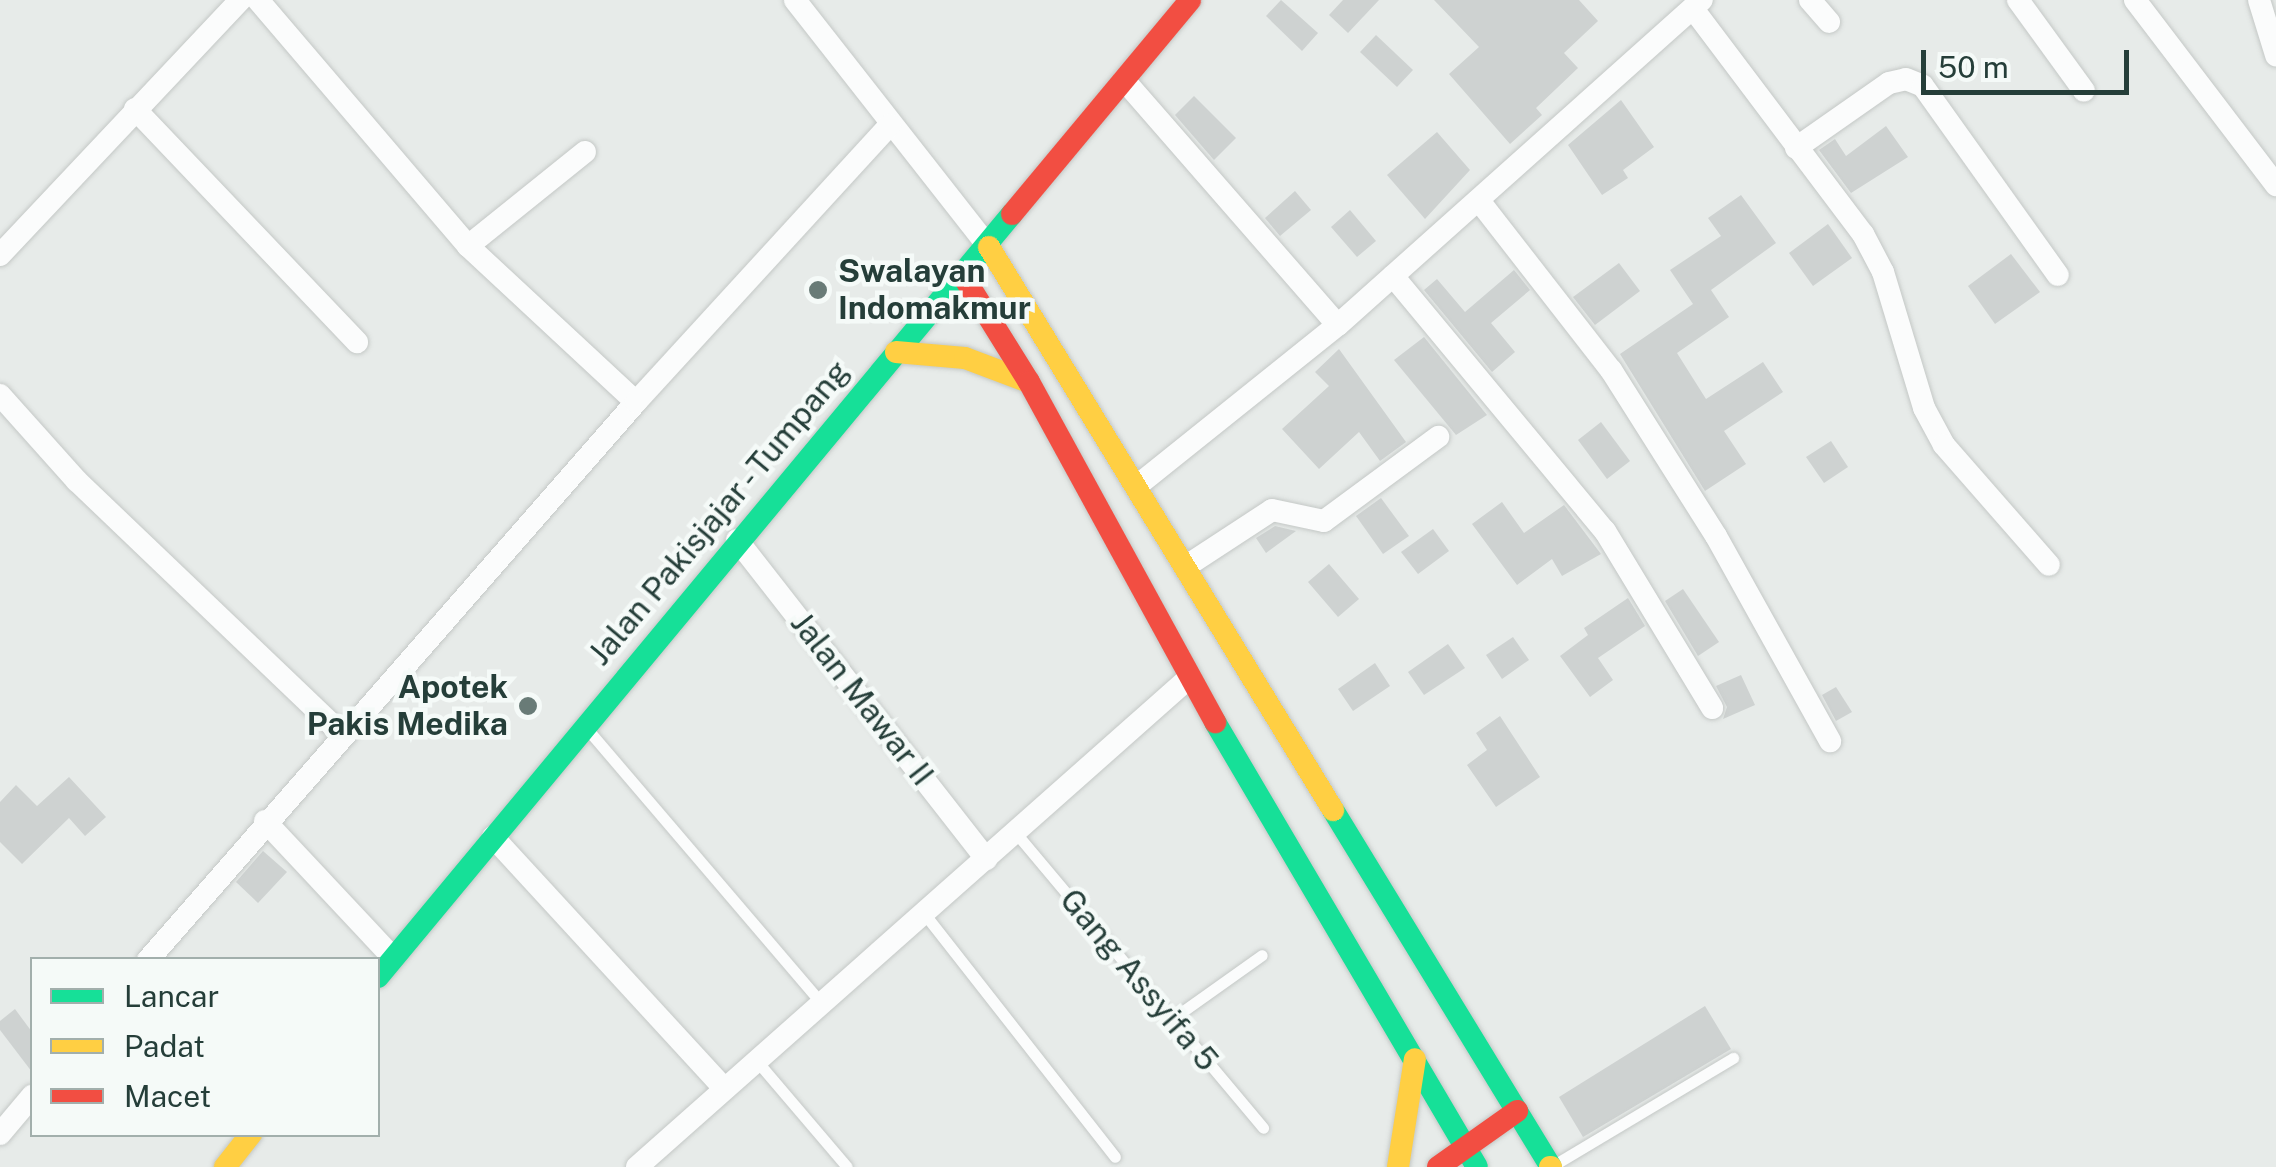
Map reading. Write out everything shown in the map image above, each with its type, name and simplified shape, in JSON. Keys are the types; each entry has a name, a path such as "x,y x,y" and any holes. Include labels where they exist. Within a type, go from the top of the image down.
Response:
{"main road":[{"name":"Jalan Pakisjajar - Tumpang","path":"380,974 737,540 990,247 1190,0"},
{"path":"990,247 1188,565 1551,1167"},
{"path":"963,276 1029,382 1189,678 1477,1167"},
{"path":"896,352 965,358 1029,382"},
{"path":"1398,1167 1415,1059"},
{"path":"1438,1167 1517,1111"},
{"path":"225,1167 250,1137"}],"street":[{"path":"0,255 240,0"},
{"path":"258,0 468,246 636,402"},
{"path":"795,0 990,247"},
{"path":"1810,0 1829,22"},
{"path":"2018,0 2084,91"},
{"path":"2135,0 2276,184"},
{"path":"2259,0 2276,55"},
{"path":"1138,485 1338,324 1698,5 1796,148 1864,234 1883,272 1924,408 1944,445 2049,565"},
{"path":"1796,148 1889,83 1906,79 1923,86 2058,274"},
{"path":"1124,80 1338,324"},
{"path":"135,109 357,342"},
{"path":"151,957 265,821 636,402 890,125"},
{"path":"468,246 585,152"},
{"path":"1480,202 1611,370 1716,536 1830,741"},
{"path":"1393,276 1606,530 1712,708"},
{"path":"0,395 77,482 342,734"},
{"path":"1188,565 1272,510 1324,521 1438,437"},
{"name":"Jalan Mawar II","path":"737,540 986,859"},
{"path":"648,1163 723,1086 1189,678"},
{"path":"265,821 393,958"},
{"path":"492,837 723,1086"},
{"path":"0,1134 30,1098"}],"lane":[{"path":"584,726 820,1001"},
{"name":"Gang Assyifa 5","path":"1015,832 1263,1128"},
{"path":"923,912 1114,1157"},
{"path":"1172,1019 1262,955"},
{"path":"1551,1167 1733,1058"},
{"path":"755,1059 847,1167"}],"building":[{"path":"1281,0 1318,33 1302,51 1266,16"},
{"path":"1343,0 1379,0 1348,33 1329,15"},
{"path":"1434,0 1579,0 1598,21 1564,53 1578,68 1536,108 1542,115 1510,144 1449,74 1479,47"},
{"path":"1376,35 1413,70 1397,87 1360,52"},
{"path":"1194,96 1236,138 1214,160 1175,115"},
{"path":"1621,100 1654,147 1623,170 1628,178 1602,195 1568,145"},
{"path":"1886,126 1908,157 1851,193 1819,150 1835,139 1846,156"},
{"path":"1437,132 1470,170 1425,219 1387,175"},
{"path":"1295,191 1311,210 1280,236 1265,218"},
{"path":"1741,195 1776,243 1711,290 1729,317 1677,353 1706,399 1763,362 1783,392 1724,431 1746,464 1705,491 1620,354 1693,304 1670,270 1721,236 1708,218"},
{"path":"1350,210 1376,241 1357,257 1331,227"},
{"path":"1828,224 1852,258 1813,286 1789,253"},
{"path":"2011,254 2040,292 1995,324 1968,286"},
{"path":"1619,263 1640,291 1595,325 1573,297"},
{"path":"1514,270 1530,290 1491,323 1515,352 1492,372 1424,290 1437,279 1465,312"},
{"path":"1424,337 1487,415 1456,435 1394,360"},
{"path":"1339,349 1406,442 1380,461 1359,432 1319,469 1282,429 1329,386 1315,372"},
{"path":"1601,422 1630,461 1607,479 1578,440"},
{"path":"1831,441 1848,467 1824,483 1806,457"},
{"path":"1381,498 1409,536 1383,554 1356,516"},
{"path":"1502,502 1524,533 1564,505 1601,554 1562,576 1552,559 1517,585 1472,524"},
{"path":"1275,526 1296,531 1266,553 1256,538"},
{"path":"1433,529 1449,551 1418,574 1401,552"},
{"path":"1329,564 1359,599 1338,617 1308,582"},
{"path":"1683,589 1719,642 1698,656 1665,601"},
{"path":"1628,598 1645,626 1598,658 1613,680 1590,697 1560,656 1588,635 1584,628"},
{"path":"1513,637 1529,660 1502,679 1486,655"},
{"path":"1448,644 1465,668 1424,695 1408,672"},
{"path":"1375,663 1390,686 1353,711 1338,689"},
{"path":"1741,675 1755,705 1723,719 1727,707 1716,686"},
{"path":"1836,687 1852,712 1836,721 1822,695"},
{"path":"1500,716 1540,777 1496,807 1467,765 1487,750 1476,733"},
{"path":"69,777 106,817 85,836 69,818 22,864 0,842 0,802 16,785 37,806"},
{"path":"263,851 287,872 258,903 236,882"},
{"path":"1705,1006 1731,1049 1583,1137 1559,1097"},
{"path":"15,1009 30,1029 30,1069 0,1030 0,1021"}],"traffic: fast":[{"path":"380,975 1012,214"},
{"path":"1215,722 1477,1167"},
{"path":"1333,810 1551,1167"}],"traffic: slow":[{"path":"989,247 1333,810"},
{"path":"896,352 965,358 1029,382"},
{"path":"1398,1167 1415,1059"},
{"path":"225,1167 249,1137"}],"traffic: jam":[{"path":"1012,214 1190,0"},
{"path":"963,276 1029,382 1215,722"},
{"path":"1438,1167 1517,1111"}],"place":[{"name":"Swalayan Indomakmur","path":"818,290"},
{"name":"Apotek Pakis Medika","path":"528,706"}]}
